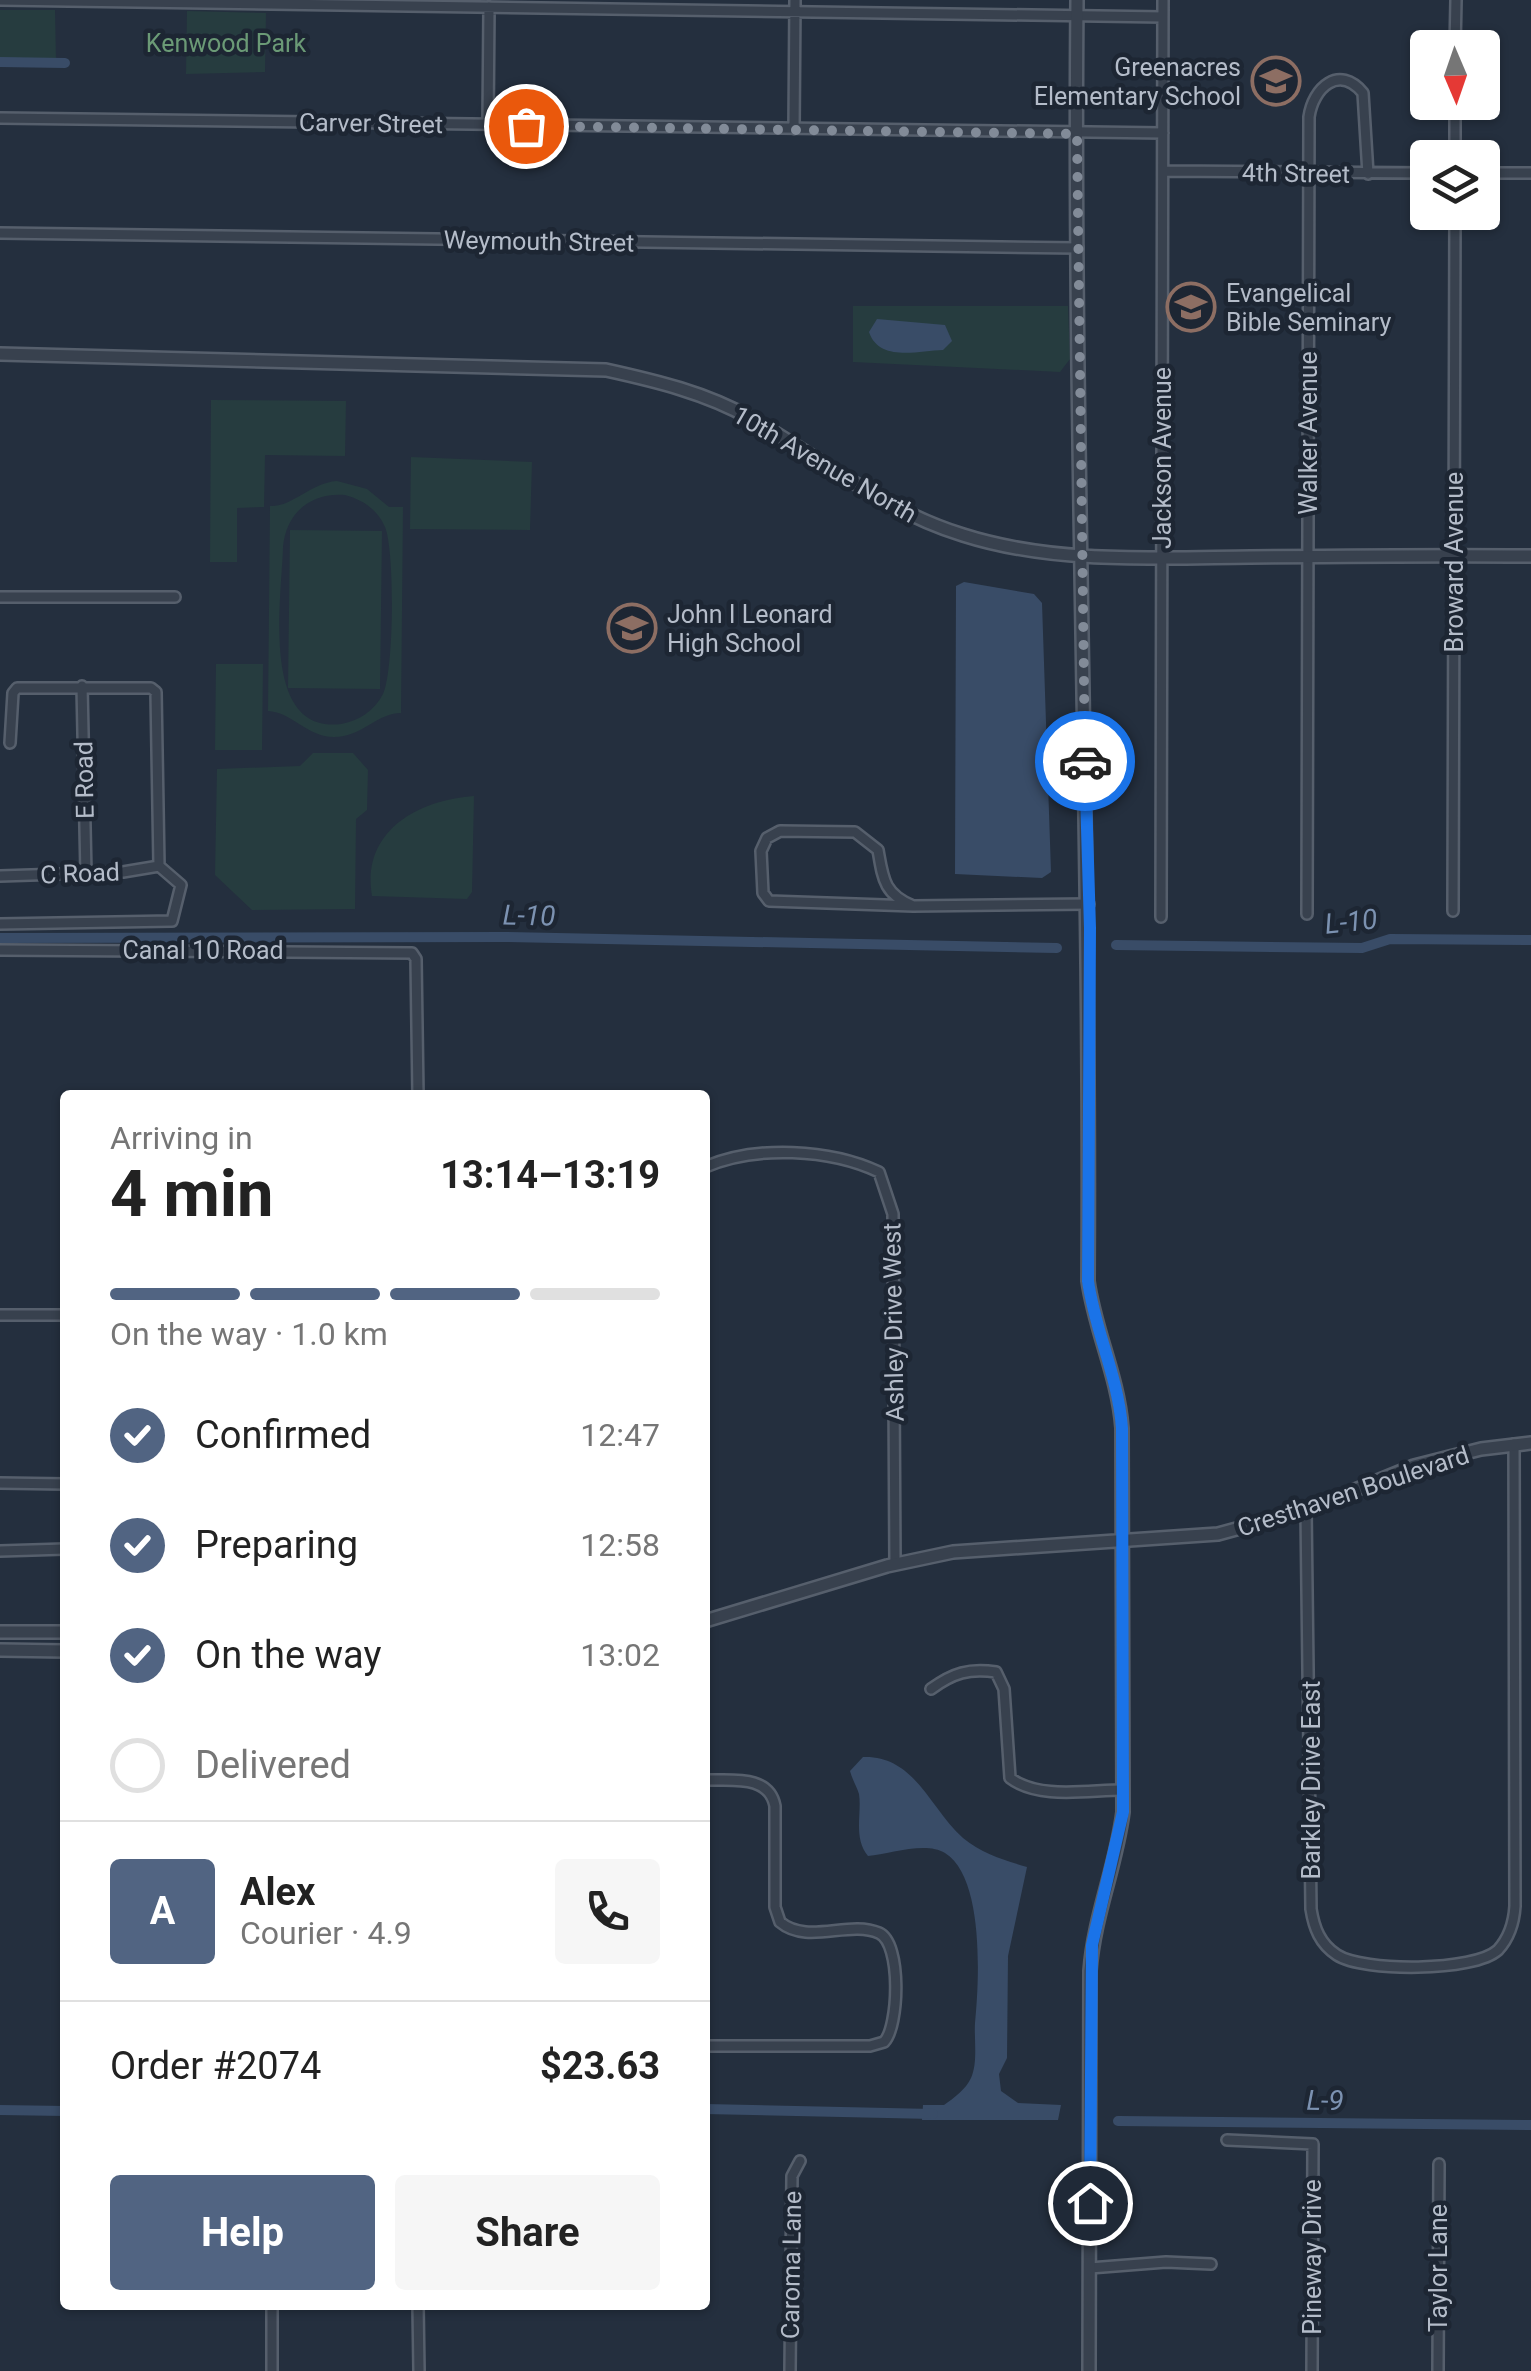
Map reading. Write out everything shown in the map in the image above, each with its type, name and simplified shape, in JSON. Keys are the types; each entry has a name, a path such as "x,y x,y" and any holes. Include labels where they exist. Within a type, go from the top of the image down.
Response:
{"street":[{"path":"0,0 1163,17"},
{"path":"794,129 795,0"},
{"path":"1077,0 1079,555 1090,928 1088,1281 1121,1411 1122,1542 1123,1790 1119,1840 1092,1945 1090,2371"},
{"name":"Jackson Avenue","path":"1161,917 1163,0"},
{"path":"1456,0 1456,30"},
{"path":"488,125 489,7"},
{"name":"Walker Avenue","path":"1307,914 1309,174 1312,97 1321,85 1340,79 1355,84 1366,103 1368,174"},
{"name":"Carver Street","path":"0,118 1162,133"},
{"name":"4th Street","path":"1164,171 1410,174"},
{"path":"1500,173 1531,173"},
{"name":"Broward Avenue","path":"1454,911 1455,230"},
{"name":"Weymouth Street","path":"0,233 1078,248"},
{"name":"10th Avenue North","path":"0,354 606,370 680,388 748,416 873,495 921,520 980,540 1079,555 1162,558 1531,556"},
{"path":"0,598 175,597"},
{"path":"0,924 172,921 182,885 159,866 156,692 151,688 82,686 17,688 12,693 10,742"},
{"name":"E Road","path":"82,686 86,874"},
{"path":"912,906 893,898 884,885 878,850 855,832 780,831 767,838 761,851 763,894 769,901 788,906 912,906 1089,904"},
{"name":"C Road","path":"0,876 86,874 159,866"},
{"name":"Canal 10 Road","path":"0,950 406,951 416,959 418,1090"},
{"name":"Ashley Drive West","path":"710,1165 728,1158 794,1155 853,1160 880,1172 890,1194 895,1564"},
{"path":"0,1315 60,1315"},
{"name":"Cresthaven Boulevard","path":"710,1620 895,1564 995,1547 1218,1534 1306,1510 1414,1466 1531,1443"},
{"name":"Barkley Drive East","path":"1306,1510 1313,1923 1323,1942 1348,1960 1422,1965 1481,1959 1497,1950 1514,1916 1514,1444"},
{"path":"0,1482 60,1484"},
{"path":"0,1551 60,1549"},
{"path":"0,1632 60,1632"},
{"path":"0,1650 60,1651"},
{"path":"931,1690 950,1674 975,1669 996,1672 1004,1689 1010,1778 1027,1789 1123,1790"},
{"path":"710,1780 757,1782 770,1792 775,1806 774,1907 786,1927 874,1932 891,1944 894,2023 884,2042 870,2046 710,2046"},
{"name":"Pineway Drive","path":"1227,2140 1313,2144 1312,2371"},
{"name":"Caroma Lane","path":"790,2371 792,2176 800,2160"},
{"name":"Taylor Lane","path":"1438,2371 1439,2164"},
{"path":"1090,2268 1166,2262 1211,2264"},
{"path":"272,2310 272,2371"},
{"path":"418,2310 418,2371"}],"green space":[{"path":"0,10 55,10 56,61 0,61"},
{"name":"Kenwood Park","path":"187,11 266,13 265,72 186,74"},
{"path":"853,306 1068,306 1070,359 1060,372 853,362"},
{"path":"211,400 346,401 345,456 265,455 264,507 237,508 237,562 210,562"},
{"path":"411,457 532,462 530,530 410,529"},
{"path":"337,481 367,489 389,507 403,507 401,713 334,737 268,711 270,506 286,503","holes":["333,495 352,497 369,506 385,527 392,611 383,694 371,710 341,724 315,721 297,707 286,685 279,627 283,547 289,524 311,501"]},
{"path":"290,530 382,531 380,689 288,688"},
{"path":"216,664 263,664 262,750 215,750"},
{"path":"313,753 353,753 368,770 367,810 356,819 355,909 252,910 215,875 217,769 300,766"},
{"path":"474,796 472,892 467,899 372,896 375,854 398,823 433,804"}],"water":[{"path":"877,319 945,325 952,341 943,350 890,351 881,348 869,332"},
{"path":"964,582 1034,594 1042,603 1051,872 1042,878 955,874 956,586"},
{"path":"863,1757 881,1759 909,1774 970,1844 1027,1867 1008,1956 1007,2058 999,2074 1001,2091 1018,2103 1061,2105 1058,2120 922,2120 923,2105 944,2105 963,2090 973,2072 978,1958 973,1907 958,1866 945,1853 918,1848 868,1856 861,1842 859,1794 850,1771"}],"waterway":[{"path":"0,62 65,63"},
{"name":"L-10","path":"0,938 507,937 1057,948"},
{"name":"L-10","path":"1116,945 1362,948 1390,939 1531,940"},
{"name":"L-9","path":"710,2109 933,2114"},
{"name":"L-9","path":"0,2110 60,2111"},
{"name":"L-9","path":"1118,2121 1531,2125"}],"way so far":[{"path":"526,126 1077,134 1079,555 1085,761"}],"place":[{"name":"Greenacres Elementary School","path":"1276,81"},
{"name":"Evangelical Bible Seminary","path":"1191,307"},
{"name":"John I Leonard High School","path":"632,628"}],"route":[{"path":"1085,761 1090,928 1088,1281 1095,1323 1116,1386 1122,1428 1123,1812 1092,1945 1090,2203"}]}
